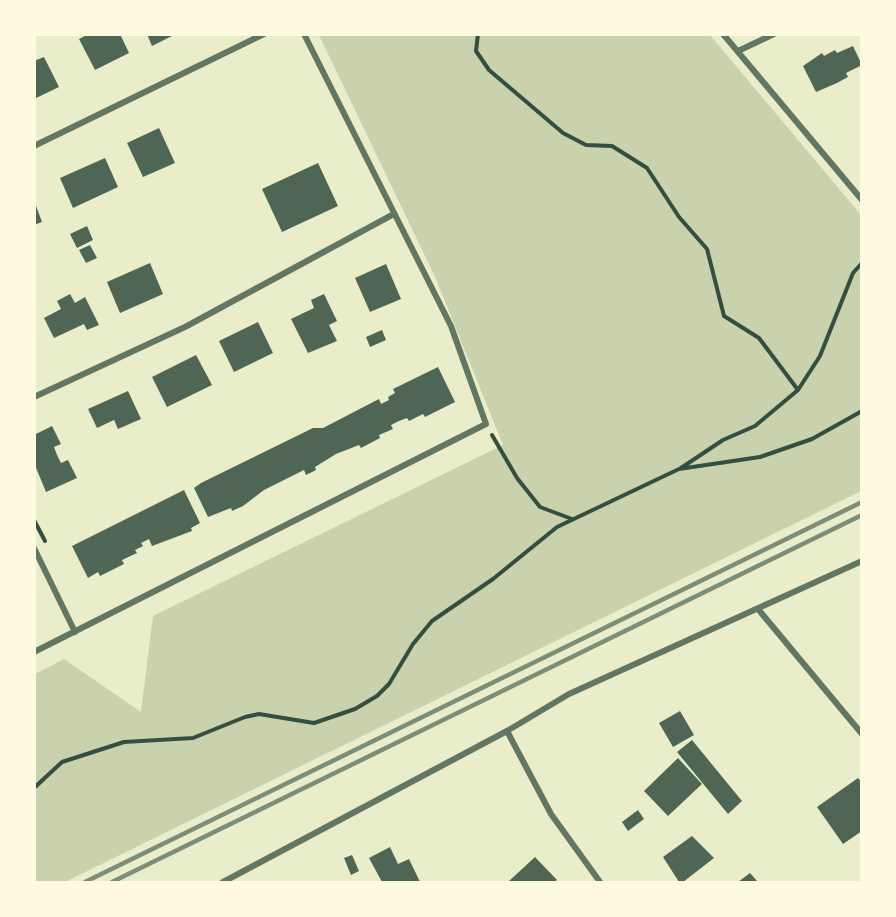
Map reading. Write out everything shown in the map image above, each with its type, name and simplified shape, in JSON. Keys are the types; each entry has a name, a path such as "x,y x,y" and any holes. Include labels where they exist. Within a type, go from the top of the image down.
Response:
{"street":[{"path":"34,146 264,34"},
{"path":"34,652 486,424 451,326 392,215 304,34"},
{"path":"723,34 861,200"},
{"path":"738,51 774,34"},
{"path":"34,396 185,327 392,215"},
{"path":"34,548 75,632"},
{"path":"223,882 507,731 569,694 861,561"},
{"path":"758,609 861,734"},
{"path":"507,731 551,814 599,882"}],"path":[{"path":"478,34 476,51 489,70 563,134 586,146 612,146 647,168 679,217 707,249 724,316 759,338 798,390"},
{"path":"34,788 62,762 124,742 193,738 245,717 259,714 314,723 355,709 377,696 389,684 413,644 432,621 493,579 543,537 574,519 680,469 723,440 755,426 798,390 820,356 853,273 861,263"},
{"path":"680,469 760,457 812,439 861,411"},
{"path":"486,424 517,478 540,507 574,519"}],"green space":[{"path":"319,35 710,35 861,215 861,491 65,882 35,882 35,674 64,659 141,712 153,616 503,445 436,279"}],"building":[{"path":"89,34 120,34 129,53 95,70 79,39"},
{"path":"147,34 176,34 152,46"},
{"path":"853,46 862,65 846,73 848,77 816,92 803,66 822,53 824,56 835,50 837,53"},
{"path":"44,57 59,87 34,99 34,61"},
{"path":"159,128 175,163 143,177 127,143"},
{"path":"105,158 118,187 73,208 60,178"},
{"path":"318,163 338,206 282,232 262,189"},
{"path":"34,204 42,222 34,225"},
{"path":"87,226 93,240 77,248 70,234"},
{"path":"90,245 97,258 86,263 79,250"},
{"path":"150,263 163,294 120,313 107,282"},
{"path":"386,264 401,299 370,312 355,278"},
{"path":"70,294 75,303 85,297 99,325 87,330 84,324 54,338 44,318 61,309 57,301"},
{"path":"324,294 337,321 329,325 337,341 308,353 291,319 314,308 311,300"},
{"path":"258,322 273,353 234,372 219,341"},
{"path":"382,330 386,340 370,347 366,337"},
{"path":"196,355 212,385 167,407 152,377"},
{"path":"438,367 455,402 425,417 423,414 409,421 407,418 399,421 391,425 393,429 379,435 380,438 361,448 359,445 336,454 306,475 304,470 264,490 243,506 208,517 194,488 201,483 313,428 323,428 379,399 381,404 395,393 393,389"},
{"path":"128,391 141,419 118,429 114,420 97,428 88,409"},
{"path":"52,426 61,444 54,447 57,455 61,463 68,460 77,478 46,492 34,463 34,435"},
{"path":"184,490 200,523 191,528 192,531 152,546 149,539 135,550 137,553 122,560 124,564 100,576 98,572 88,578 72,546"},
{"path":"680,711 694,735 673,747 659,723"},
{"path":"692,740 742,801 728,814 677,752"},
{"path":"678,758 702,784 668,816 644,791"},
{"path":"858,778 862,783 862,831 843,844 817,807"},
{"path":"638,810 644,819 628,831 622,822"},
{"path":"692,836 714,858 683,882 679,882 663,857"},
{"path":"390,847 398,864 409,859 420,882 382,882 369,858"},
{"path":"352,855 359,871 351,875 344,858"},
{"path":"535,857 557,880 554,882 508,882"},
{"path":"750,873 758,882 738,882"}],"railway":[{"path":"85,882 862,502"},
{"path":"112,882 862,515"}]}
